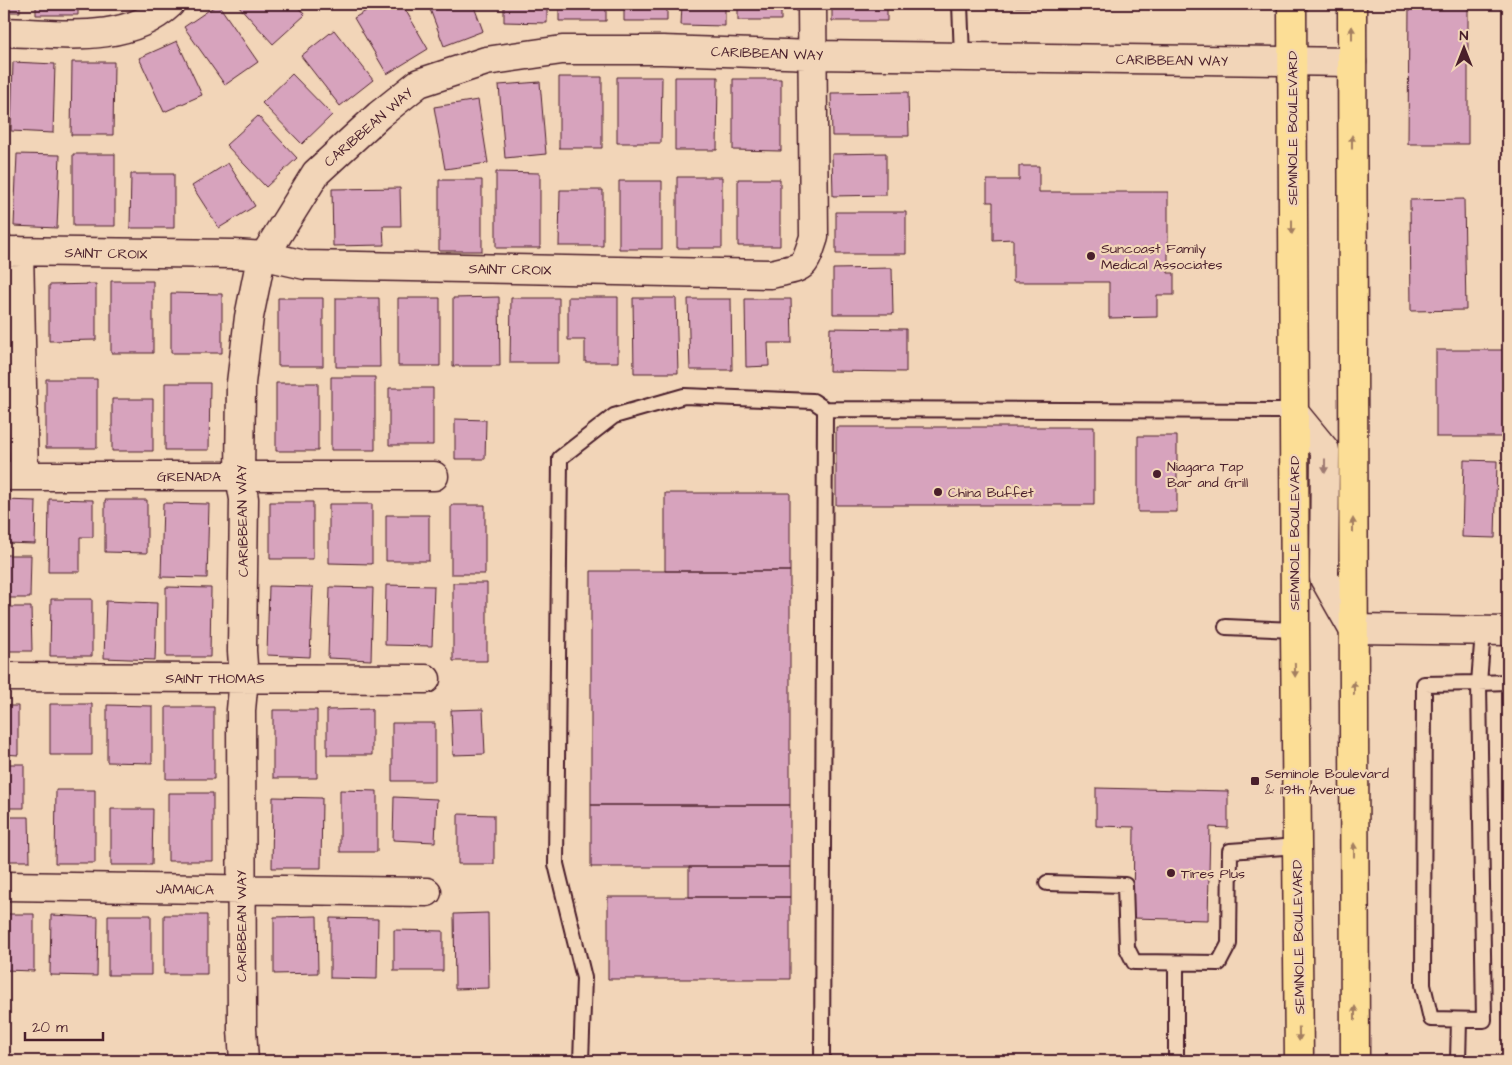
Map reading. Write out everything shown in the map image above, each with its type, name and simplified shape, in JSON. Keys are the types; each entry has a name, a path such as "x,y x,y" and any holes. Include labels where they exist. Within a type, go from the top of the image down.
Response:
{"main road":[{"name":"SEMINOLE BOULEVARD","path":"1292,4 1293,412 1299,1061"},
{"path":"1352,4 1355,1061"}],"street":[{"path":"4,32 97,34 125,30 162,12 170,4"},
{"path":"812,4 813,55"},
{"name":"CARIBBEAN WAY","path":"244,1061 242,1029 240,710 244,678 242,651 244,499 240,476 241,383 249,317 260,264 316,173 379,115 419,83 486,61 562,50 662,50 813,55 1352,62"},
{"name":"SAINT CROIX","path":"11,251 234,254 265,256 305,265 771,274 800,267 806,263 814,237 813,55"},
{"path":"11,251 14,476"},
{"path":"1293,412 1325,450 1324,578 1353,629 1495,631"},
{"name":"GRENADA","path":"14,476 434,476"},
{"name":"SAINT THOMAS","path":"4,677 426,679"},
{"name":"JAMAICA","path":"4,886 427,892"}],"lane":[{"path":"960,4 962,57"},
{"path":"581,1061 584,978 556,864 560,458 614,416 684,396 813,401 825,409 1293,412"},
{"path":"822,1061 825,409"},
{"path":"1226,628 1295,630"},
{"path":"1495,631 1479,683 1484,1020 1430,1019 1422,985 1424,684 1479,683 1508,682"},
{"path":"1047,883 1125,885 1127,948 1134,962 1176,964 1219,963 1229,944 1230,851 1297,846"},
{"path":"1176,964 1176,1061"},
{"path":"1458,1061 1459,1020"}],"building":[{"path":"4,4 20,4 20,12 4,12"},
{"path":"36,4 78,4 78,15 36,15"},
{"path":"218,4 258,62 225,85 184,27"},
{"path":"237,4 295,4 305,15 273,44"},
{"path":"378,4 402,4 428,49 387,74 354,18"},
{"path":"428,4 473,4 483,31 444,46"},
{"path":"504,4 547,4 547,23 504,22"},
{"path":"559,4 606,4 606,21 559,21"},
{"path":"624,4 667,4 667,21 624,21"},
{"path":"682,4 725,4 725,26 681,25"},
{"path":"738,4 781,4 781,20 738,20"},
{"path":"832,4 887,4 887,21 832,21"},
{"path":"993,4 1213,4 993,7"},
{"path":"1409,4 1468,4 1468,144 1408,144"},
{"path":"334,30 373,80 340,106 301,56"},
{"path":"177,41 202,95 164,112 139,58"},
{"path":"13,62 55,64 53,133 11,131"},
{"path":"72,62 114,62 113,135 71,135"},
{"path":"292,74 332,115 302,144 262,103"},
{"path":"559,77 602,77 602,148 559,148"},
{"path":"617,77 662,77 661,143 617,143"},
{"path":"675,77 718,77 717,150 675,150"},
{"path":"733,79 781,79 781,151 733,150"},
{"path":"540,82 546,154 505,158 499,85"},
{"path":"908,92 909,136 832,136 831,93"},
{"path":"478,100 488,163 445,169 434,107"},
{"path":"258,116 297,158 266,187 226,145"},
{"path":"886,153 886,195 833,196 832,154"},
{"path":"17,154 60,155 57,228 14,226"},
{"path":"73,154 115,154 115,226 73,226"},
{"path":"228,163 255,206 219,228 192,186"},
{"name":"Suncoast Family Medical Associates","path":"1019,166 1039,166 1039,192 1168,192 1168,273 1174,273 1174,295 1157,295 1157,317 1109,318 1109,282 1013,282 1013,239 993,240 993,202 987,202 987,180 1019,180"},
{"path":"496,172 540,173 540,248 496,248"},
{"path":"131,174 174,174 174,228 130,228"},
{"path":"677,177 722,177 722,248 677,248"},
{"path":"738,179 780,179 780,246 738,246"},
{"path":"439,180 482,180 482,251 439,251"},
{"path":"619,181 662,181 662,249 619,249"},
{"path":"400,188 401,226 383,226 384,245 333,246 332,189"},
{"path":"560,190 603,190 603,246 559,246"},
{"path":"1464,199 1466,310 1411,311 1410,200"},
{"path":"836,212 906,212 906,254 836,254"},
{"path":"892,268 893,314 833,314 833,269"},
{"path":"111,281 153,281 153,353 111,353"},
{"path":"96,284 96,340 49,341 49,285"},
{"path":"171,293 222,294 222,353 171,353"},
{"path":"499,297 500,366 453,366 453,298"},
{"path":"568,297 618,297 618,362 585,362 585,340 568,340"},
{"path":"278,298 323,298 323,366 278,366"},
{"path":"336,298 379,298 380,367 336,367"},
{"path":"398,298 440,298 440,366 398,366"},
{"path":"511,298 559,298 559,363 510,363"},
{"path":"633,298 676,298 678,373 634,373"},
{"path":"688,299 731,299 732,370 690,370"},
{"path":"745,299 791,299 792,343 768,343 769,366 746,367"},
{"path":"830,328 906,329 906,372 829,371"},
{"path":"1436,350 1504,350 1504,437 1436,437"},
{"path":"331,377 375,377 375,450 331,450"},
{"path":"46,379 97,379 97,448 46,448"},
{"path":"165,383 210,383 209,450 165,450"},
{"path":"276,383 318,383 318,451 276,451"},
{"path":"389,388 433,388 433,445 389,445"},
{"path":"112,399 153,399 153,451 112,451"},
{"path":"455,419 486,420 485,459 455,459"},
{"path":"836,427 1094,427 1094,505 836,505"},
{"name":"Niagara Tap Bar and Grill","path":"1138,436 1177,436 1177,512 1138,512"},
{"path":"1464,460 1497,461 1495,538 1462,537"},
{"path":"665,493 790,493 790,571 665,571"},
{"path":"49,499 93,500 93,537 80,537 80,572 48,572"},
{"path":"4,500 36,501 35,544 4,543"},
{"path":"105,500 147,500 147,553 105,552"},
{"path":"270,502 313,502 313,559 270,559"},
{"path":"163,503 209,504 207,578 161,577"},
{"path":"329,504 372,504 372,564 329,563"},
{"path":"451,505 485,505 485,574 451,574"},
{"path":"386,515 429,515 429,561 386,561"},
{"path":"4,555 31,555 30,598 4,598"},
{"path":"591,571 790,571 790,805 591,805"},
{"path":"453,583 487,583 487,661 453,661"},
{"path":"386,585 434,586 432,646 385,645"},
{"path":"269,586 313,587 310,657 267,655"},
{"path":"166,587 211,588 210,657 166,657"},
{"path":"330,587 373,588 371,660 328,658"},
{"path":"51,599 92,599 92,656 50,656"},
{"path":"106,601 157,603 155,660 104,658"},
{"path":"4,607 31,607 32,651 4,651"},
{"path":"50,704 92,704 92,755 50,755"},
{"path":"107,705 152,706 152,763 107,762"},
{"path":"4,706 18,706 18,755 4,754"},
{"path":"166,707 214,707 214,779 166,779"},
{"path":"372,709 372,755 327,755 327,710"},
{"path":"483,709 485,754 453,755 451,710"},
{"path":"273,710 317,710 317,778 273,778"},
{"path":"392,723 435,723 435,781 392,781"},
{"path":"4,764 24,764 24,808 4,808"},
{"name":"Tires Plus","path":"1096,788 1228,791 1228,828 1210,827 1208,920 1133,918 1134,827 1096,826"},
{"path":"56,790 95,790 95,863 55,863"},
{"path":"340,790 377,791 377,852 340,852"},
{"path":"168,793 213,793 213,861 168,861"},
{"path":"273,797 322,798 321,868 272,868"},
{"path":"394,797 437,799 435,842 393,840"},
{"path":"591,805 790,805 790,867 591,867"},
{"path":"111,809 153,809 152,865 111,865"},
{"path":"458,814 494,815 494,864 458,864"},
{"path":"4,817 29,817 30,861 4,861"},
{"path":"689,867 790,867 790,897 689,897"},
{"path":"608,897 790,897 790,979 608,979"},
{"path":"488,913 489,988 455,989 454,914"},
{"path":"4,914 34,914 34,971 4,970"},
{"path":"51,915 98,917 97,976 50,975"},
{"path":"108,915 151,915 151,975 108,975"},
{"path":"164,915 207,915 207,974 164,974"},
{"path":"317,916 318,973 274,974 274,917"},
{"path":"330,918 378,919 377,979 330,978"},
{"path":"394,930 443,931 443,971 394,971"}],"place":[{"name":"Suncoast Family Medical Associates","path":"1091,256"},
{"name":"Niagara Tap Bar and Grill","path":"1157,474"},
{"name":"China Buffet","path":"938,492"},
{"name":"Seminole Boulevard & 119th Avenue","path":"1255,781"},
{"name":"Tires Plus","path":"1171,873"}]}
